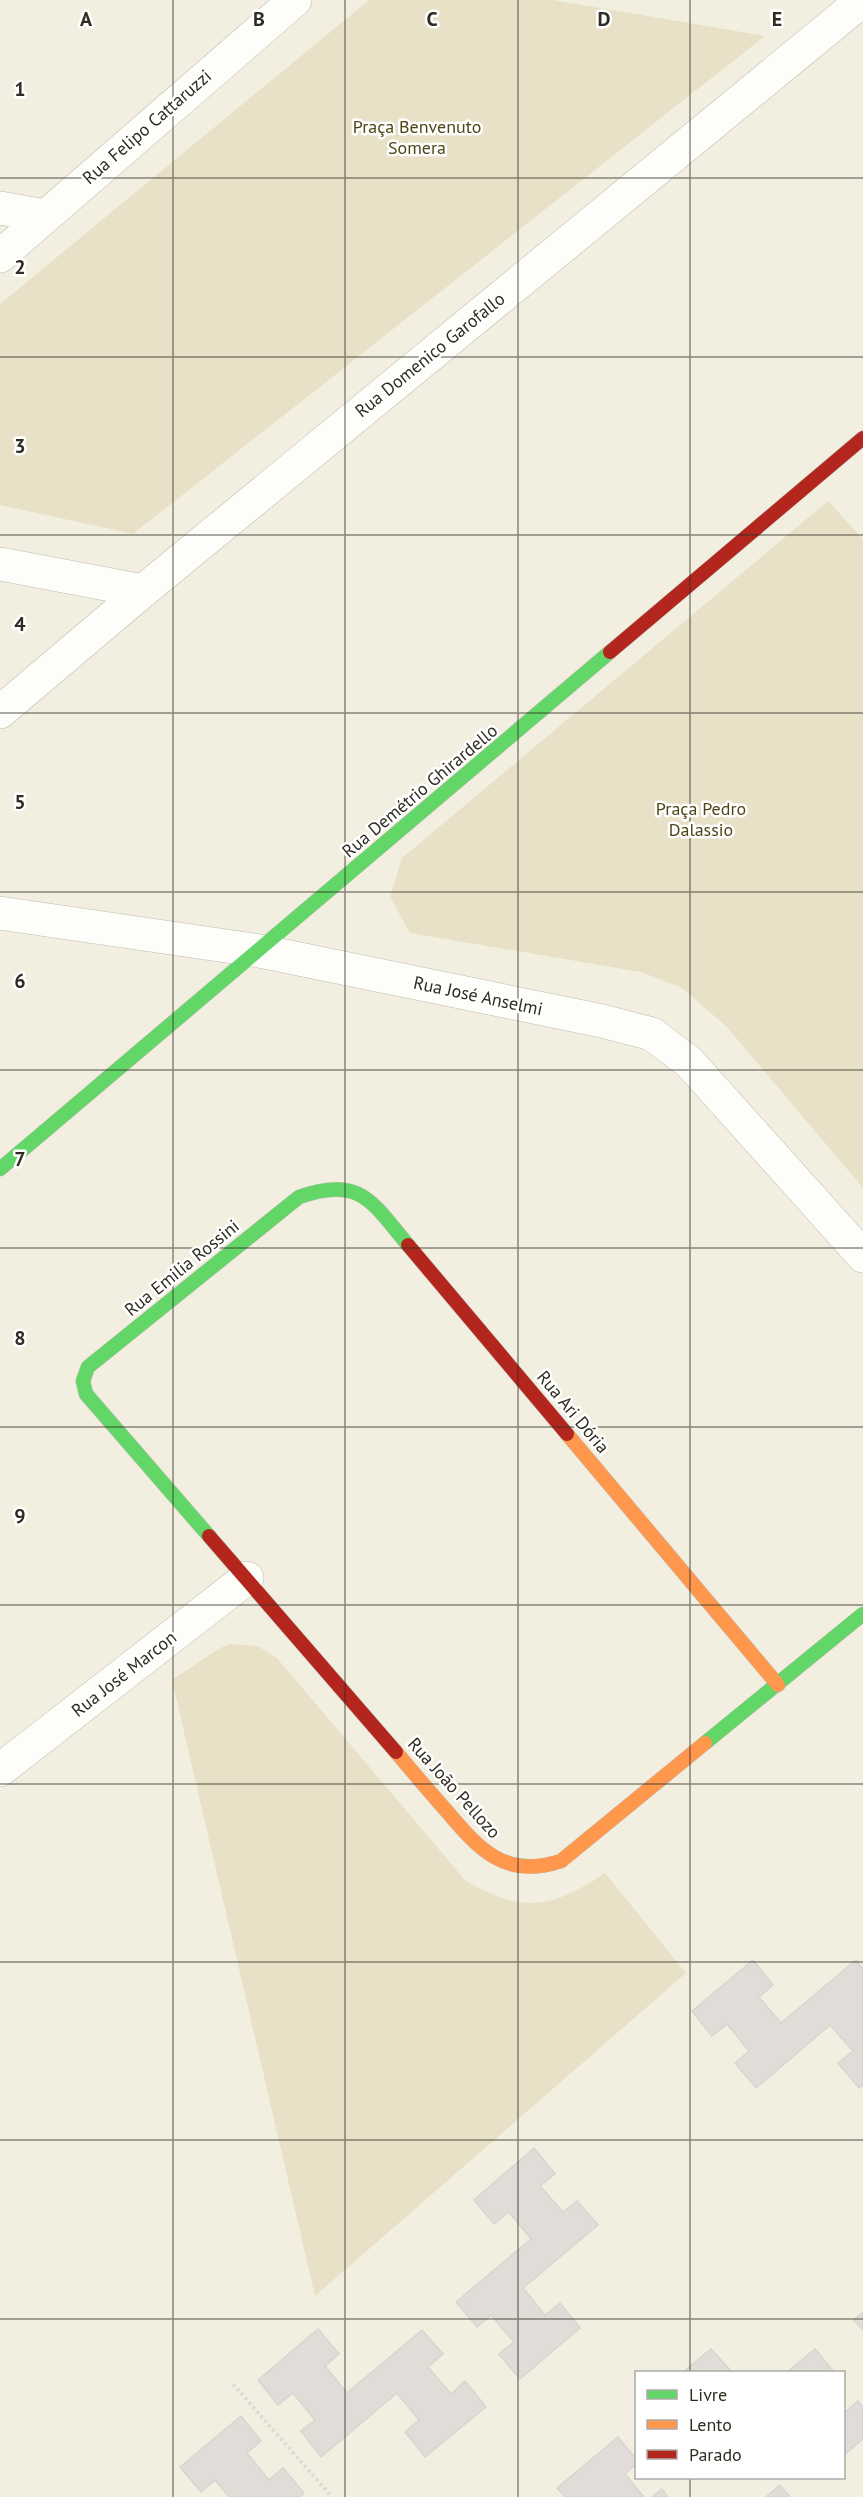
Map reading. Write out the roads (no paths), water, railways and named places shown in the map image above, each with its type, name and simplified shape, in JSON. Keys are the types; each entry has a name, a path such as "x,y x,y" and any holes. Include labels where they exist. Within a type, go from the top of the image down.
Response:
{"street":[{"name":"Rua Felipo Cattaruzzi","path":"0,256 296,0"},
{"name":"Rua Domenico Garofallo","path":"0,712 143,591 863,0"},
{"path":"0,208 45,216"},
{"name":"Rua Demétrio Ghirardello","path":"0,1169 863,438"},
{"path":"0,564 143,591"},
{"name":"Rua José Anselmi","path":"0,913 260,951 652,1034 689,1062 863,1256"},
{"name":"Rua Emilia Rossini","path":"86,1394 83,1381 88,1367 299,1197 326,1188"},
{"name":"Rua Ari Dória","path":"326,1188 351,1188 372,1202 778,1685"},
{"name":"Rua João Pellozo","path":"86,1394 476,1845 497,1860 517,1868 543,1868 561,1861 863,1614"},
{"name":"Rua José Marcon","path":"0,1770 247,1578"}],"park label":[{"name":"Praça Benvenuto Somera","path":"417,137"},
{"name":"Praça Pedro Dalassio","path":"701,819"}]}
